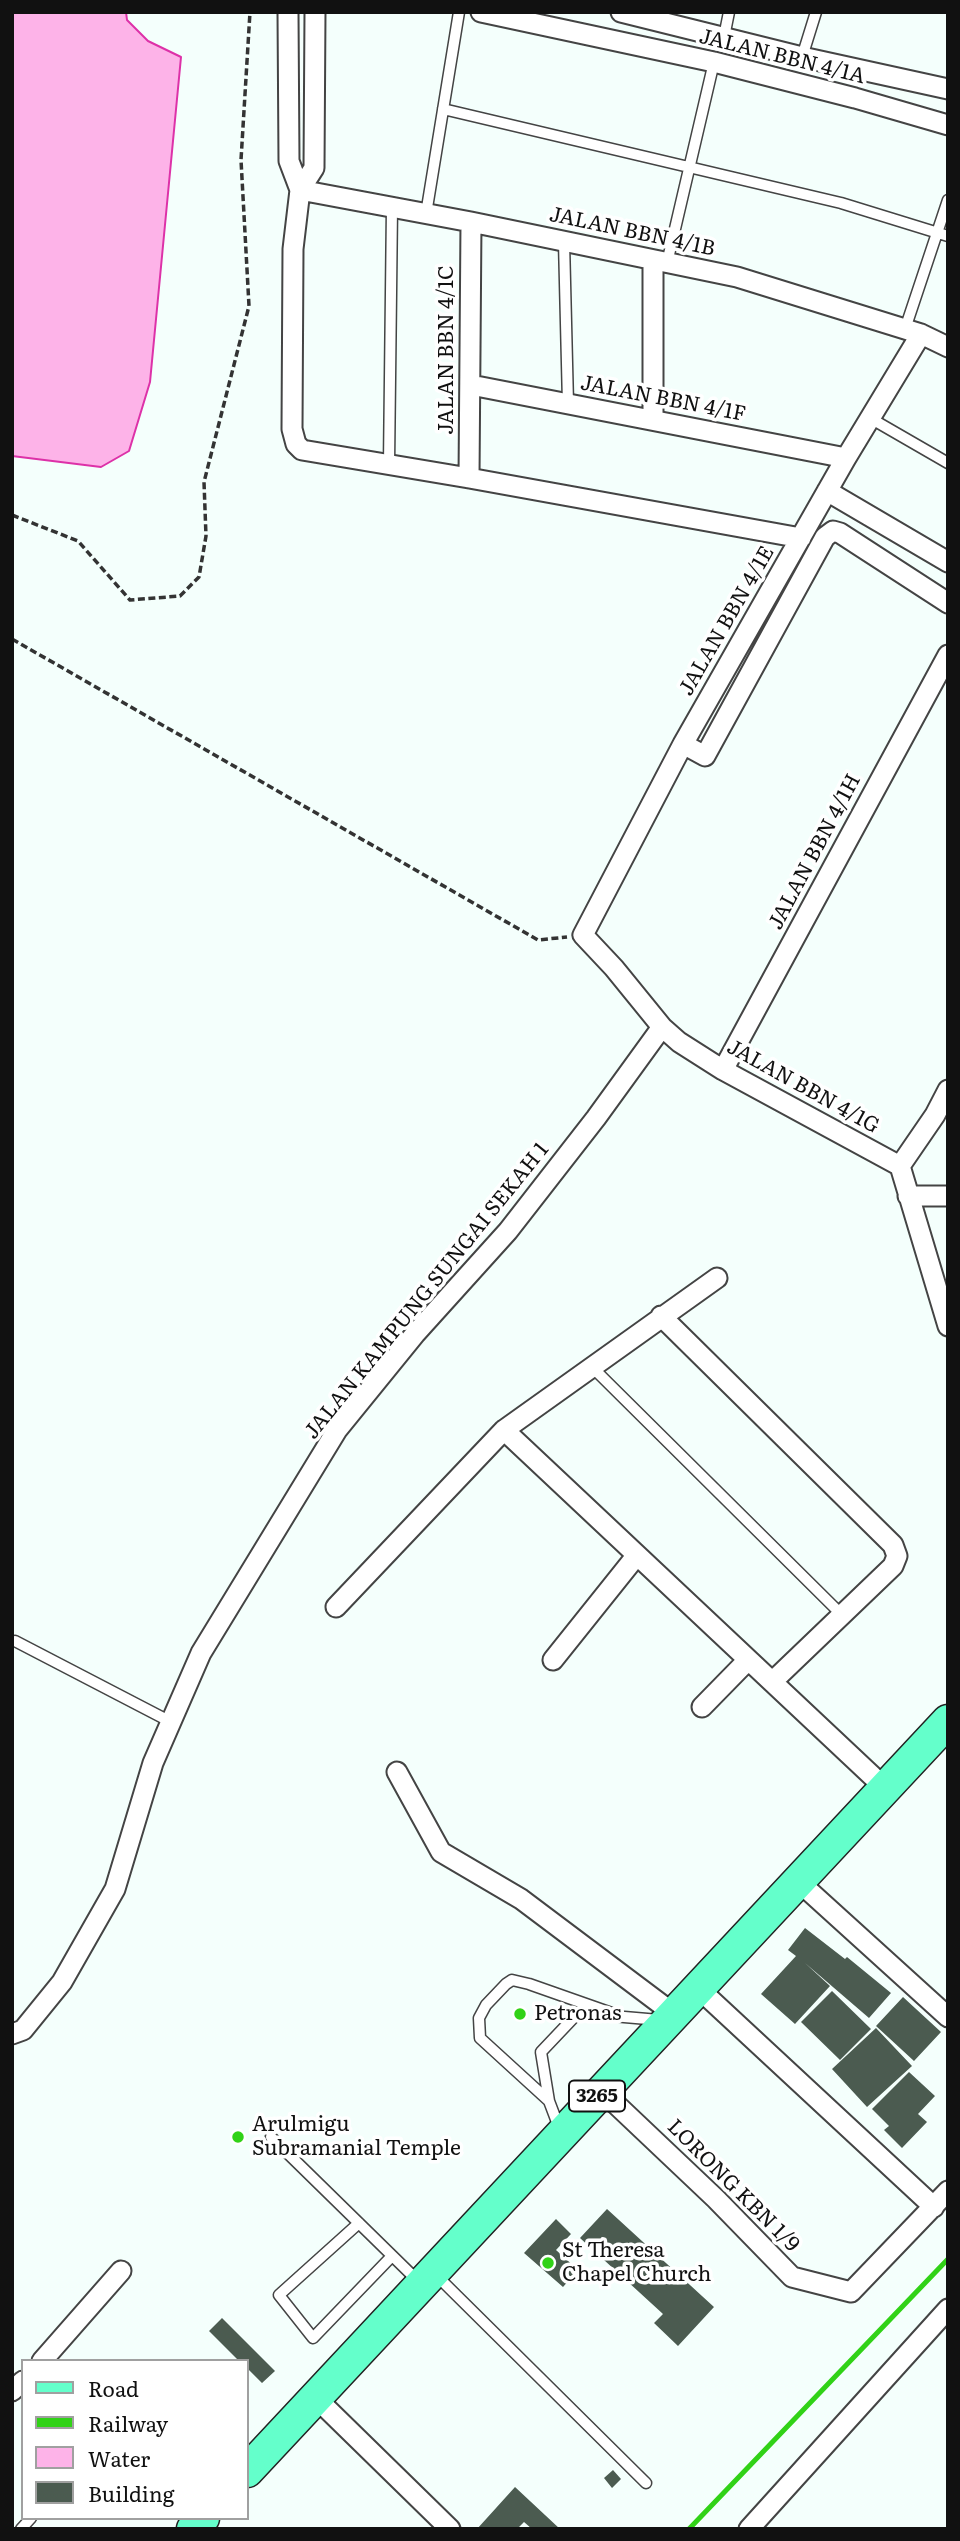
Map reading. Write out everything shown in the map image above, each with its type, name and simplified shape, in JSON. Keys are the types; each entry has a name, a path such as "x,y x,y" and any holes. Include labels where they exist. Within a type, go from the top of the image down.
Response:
{"main road":[{"name":"3265","path":"248,2470 885,1788 945,1729"}],"street":[{"path":"288,12 289,160 300,190"},
{"path":"315,12 314,168 300,190 293,248 292,429 296,444 309,453 389,464 801,538"},
{"name":"JALAN BBN 4/1A","path":"481,12 714,62 948,125"},
{"path":"621,12 948,89"},
{"name":"JALAN BBN 4/1B","path":"300,190 471,222 737,278 913,332 948,347"},
{"name":"JALAN BBN 4/1C","path":"468,478 471,222"},
{"path":"653,421 660,261"},
{"name":"JALAN BBN 4/1E","path":"583,935 683,744 870,418 913,332"},
{"name":"JALAN BBN 4/1F","path":"471,385 846,457"},
{"path":"827,491 948,562"},
{"path":"683,744 705,756 825,537 833,531 948,603"},
{"name":"JALAN BBN 4/1H","path":"723,1070 948,655"},
{"name":"JALAN BBN 4/1G","path":"583,935 662,1027 679,1042 723,1070 900,1166"},
{"name":"JALAN KAMPUNG SUNGAI SEKAH 1","path":"12,2034 23,2030 62,1982 115,1889 153,1763 201,1653 337,1430 415,1334 508,1231 596,1118 662,1027"},
{"path":"948,1090 900,1166 948,1326"},
{"path":"908,1196 948,1196"},
{"path":"336,1607 504,1430 590,1366 717,1278"},
{"path":"661,1316 893,1545 897,1556 893,1566 772,1682"},
{"path":"504,1430 885,1788"},
{"path":"552,1660 637,1555"},
{"path":"702,1707 748,1660"},
{"path":"397,1772 441,1852 520,1899 671,2017"},
{"path":"798,1881 948,2017"},
{"path":"698,1988 934,2207 948,2191"},
{"name":"LORONG KBN 1/9","path":"602,2091 716,2199 792,2277 851,2292 934,2207"},
{"path":"44,2359 121,2272"},
{"path":"749,2529 948,2309"},
{"path":"316,2398 450,2529"}],"lane":[{"path":"426,214 459,12"},
{"path":"724,37 729,12"},
{"path":"803,57 816,12"},
{"path":"660,261 689,167 714,62"},
{"path":"443,109 841,203 948,236"},
{"path":"913,332 937,233 948,200"},
{"path":"389,464 392,207"},
{"path":"564,242 568,404"},
{"path":"870,418 948,463"},
{"path":"590,1366 842,1615"},
{"path":"15,1641 171,1722"},
{"path":"549,2101 480,2038 479,2018 486,2005 512,1980 529,1983 620,2016"},
{"path":"562,2134 549,2101 541,2052 578,2013 671,2017"},
{"path":"271,2137 392,2256 427,2278 646,2483"},
{"path":"359,2223 279,2295 313,2338 392,2256"}],"path":[{"path":"12,515 78,541 130,600 180,596 199,578 206,536 204,482 249,306 242,160 250,12"},
{"path":"12,639 538,940 583,935"}],"water":[{"path":"12,12 126,12 127,20 148,41 181,57 150,382 129,451 101,467 12,456"}],"building":[{"path":"805,1928 845,1959 847,1957 891,1993 869,2018 805,1963 830,1986 795,2024 761,1994 796,1956 788,1950"},
{"path":"832,1991 871,2029 840,2060 801,2022"},
{"path":"903,1997 941,2032 914,2061 876,2026"},
{"path":"876,2028 912,2066 867,2107 832,2069"},
{"path":"909,2072 935,2096 918,2114 927,2122 902,2148 884,2130 889,2126 872,2109"},
{"path":"607,2209 714,2307 678,2346 654,2323 663,2314 580,2238"},
{"path":"556,2219 571,2234 556,2250 578,2270 563,2287 524,2253"},
{"path":"222,2318 275,2371 262,2383 248,2369 248,2359 237,2359 209,2331"},
{"path":"613,2470 621,2479 612,2488 604,2478"},
{"path":"515,2487 560,2529 532,2529 524,2522 517,2529 477,2529"}],"railway":[{"path":"689,2529 948,2259"}],"place":[{"name":"Petronas","path":"520,2014"},
{"name":"Arulmigu Subramanial Temple","path":"238,2137"},
{"name":"St Theresa Chapel Church","path":"548,2263"}]}
